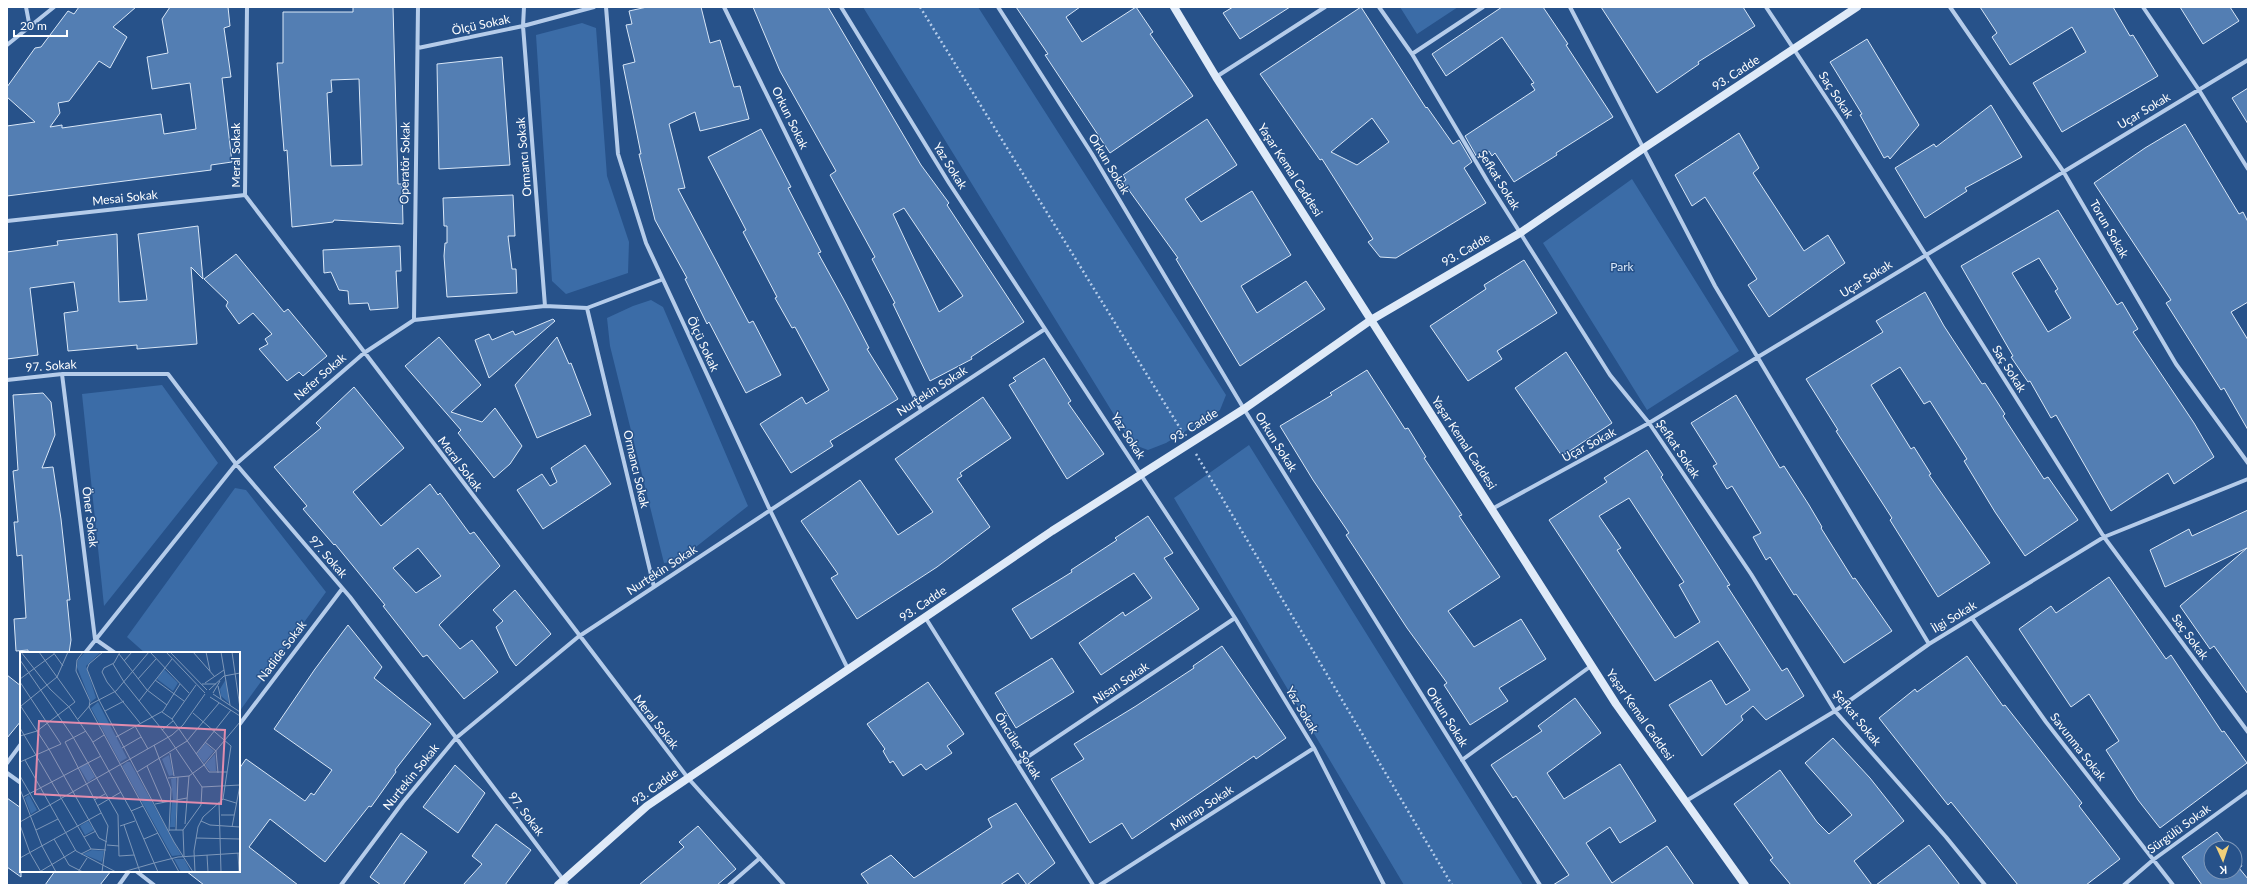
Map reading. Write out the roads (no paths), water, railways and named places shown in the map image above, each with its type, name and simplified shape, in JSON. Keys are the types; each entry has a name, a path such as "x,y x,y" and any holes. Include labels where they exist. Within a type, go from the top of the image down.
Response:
{"main road":[{"name":"Yaşar Kemal Caddesi","path":"1174,7 1216,77 1616,704 1745,885"},
{"name":"93. Cadde","path":"563,883 647,806 1052,530 1244,410 1371,320 1520,233 1644,148 1857,7"}],"street":[{"path":"26,7 30,28"},
{"path":"7,45 30,28 54,7"},
{"name":"Meral Sokak","path":"247,7 245,195 578,636 688,778 784,885"},
{"name":"Operatör Sokak","path":"414,320 418,7"},
{"name":"Ormancı Sokak","path":"524,7 524,26 545,306"},
{"name":"Ölçü Sokak","path":"418,48 524,26 594,7"},
{"name":"Ölçü Sokak","path":"606,7 618,154 646,243 661,280 770,510 848,669"},
{"name":"Orkun Sokak","path":"724,7 921,410"},
{"name":"Yaz Sokak","path":"841,7 949,183 1235,618 1314,748 1384,885"},
{"name":"Orkun Sokak","path":"998,7 1092,154 1244,410 1540,885"},
{"path":"1216,77 1325,7"},
{"name":"Şefkat Sokak","path":"1379,7 1412,54 1520,233 1610,375 1649,424 1751,574 1835,711 1946,837 1985,885"},
{"path":"1412,54 1484,7"},
{"path":"1570,7 1715,286 1929,644"},
{"name":"Saç Sokak","path":"1766,7 1925,254 2104,537 2248,732"},
{"name":"Torun Sokak","path":"1950,7 2063,171 2176,364 2248,463"},
{"path":"2143,7 2199,90 2248,169"},
{"name":"Uçar Sokak","path":"1492,509 1649,424 1925,254 2248,60"},
{"name":"Mesai Sokak","path":"7,221 245,195"},
{"name":"Nefer Sokak","path":"86,652 236,464 364,352 414,320 545,306 587,308 661,280"},
{"name":"Ormancı Sokak","path":"587,308 654,587"},
{"name":"Nurtekin Sokak","path":"341,885 403,802 456,738 578,636 1045,329"},
{"name":"97. Sokak","path":"7,380 62,374 168,374 236,464 342,588 456,738 563,883"},
{"name":"Öner Sokak","path":"62,374 95,639"},
{"name":"İlgi Sokak","path":"1686,801 1835,711 1929,644 2104,537 2248,479"},
{"name":"Nadide Sokak","path":"240,724 342,588"},
{"name":"Öncüler Sokak","path":"925,617 1093,885"},
{"name":"Nisan Sokak","path":"1017,764 1235,618"},
{"name":"Savunma Sokak","path":"1972,618 2046,722 2173,885"},
{"path":"95,639 114,652"},
{"path":"1462,760 1592,665"},
{"path":"7,763 20,745"},
{"name":"Mihrap Sokak","path":"1100,885 1314,748"},
{"path":"7,773 20,782"},
{"name":"Sürgülü Sokak","path":"2124,885 2153,860 2248,791"},
{"path":"729,885 760,858"},
{"path":"119,885 128,872"},
{"path":"137,872 154,885"}],"park label":[{"name":"Park","path":"1622,267"}]}
